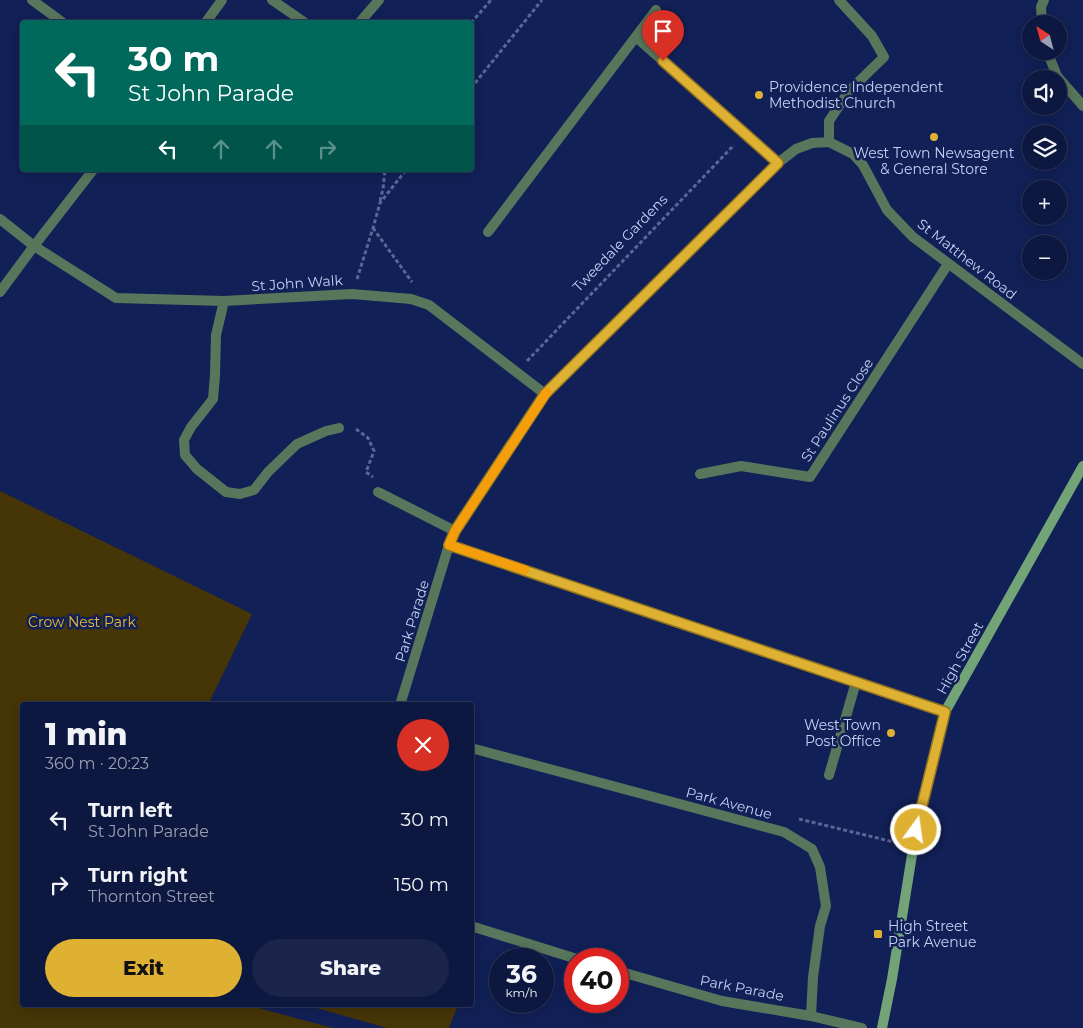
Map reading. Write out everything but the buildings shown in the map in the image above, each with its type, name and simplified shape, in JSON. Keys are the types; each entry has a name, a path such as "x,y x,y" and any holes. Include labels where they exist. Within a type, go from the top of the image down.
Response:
{"street":[{"path":"32,0 59,20"},
{"path":"207,20 222,0"},
{"path":"272,0 301,20"},
{"path":"362,20 379,0"},
{"path":"829,142 828,121 849,91 884,57 872,36 839,0"},
{"path":"1041,15 1041,7 1044,0"},
{"path":"488,232 656,10"},
{"path":"636,36 778,163"},
{"path":"1051,60 1057,76 1083,106"},
{"name":"Park Parade","path":"401,702 455,531 545,394 778,163 796,149 812,143 829,142"},
{"name":"St Matthew Road","path":"829,142 853,154 863,165 887,210 913,237 1083,364"},
{"path":"0,292 91,172"},
{"name":"St John Walk","path":"0,218 34,246 116,298 224,301 352,294 411,299 429,305 545,394"},
{"name":"St Paulinus Close","path":"700,474 741,466 810,477 948,264"},
{"path":"224,301 216,335 213,399 191,427 184,440 185,455 197,469 226,492 240,494 254,490 268,472 297,444 326,431 339,428"},
{"name":"High Street","path":"882,1028 892,979 916,830 945,712 1083,466"},
{"path":"378,492 455,531"},
{"path":"449,545 945,712"},
{"path":"829,776 856,682"},
{"name":"Park Avenue","path":"474,749 784,832 812,849 820,867 826,906 820,926 813,977 811,1016"},
{"path":"474,927 564,955"},
{"name":"Park Parade","path":"629,974 722,1001 811,1016 862,1028"}],"path":[{"path":"473,20 490,0"},
{"path":"474,84 542,0"},
{"name":"Tweedale Gardens","path":"516,372 744,134"},
{"path":"352,294 380,203 384,172"},
{"path":"380,203 404,172"},
{"path":"373,228 429,305"},
{"path":"339,428 354,428 368,438 374,451 366,472 383,485 378,492"},
{"path":"784,832 794,818 913,846"}],"green space":[{"name":"Crow Nest Park","path":"0,491 252,614 209,702 20,702 20,1007 254,1007 333,1028 0,1028"},
{"path":"313,1007 457,1007 449,1028 387,1028"}],"slow traffic":[{"path":"525,570 449,545 455,531 547,392"}],"place":[{"name":"Providence Independent Methodist Church","path":"759,95"},
{"name":"West Town Newsagent & General Store","path":"934,137"},
{"name":"West Town Post Office","path":"891,733"},
{"name":"High Street Park Avenue","path":"878,934"}],"route":[{"path":"663,61 778,163 545,394 455,531 449,545 945,712 916,830"}]}
